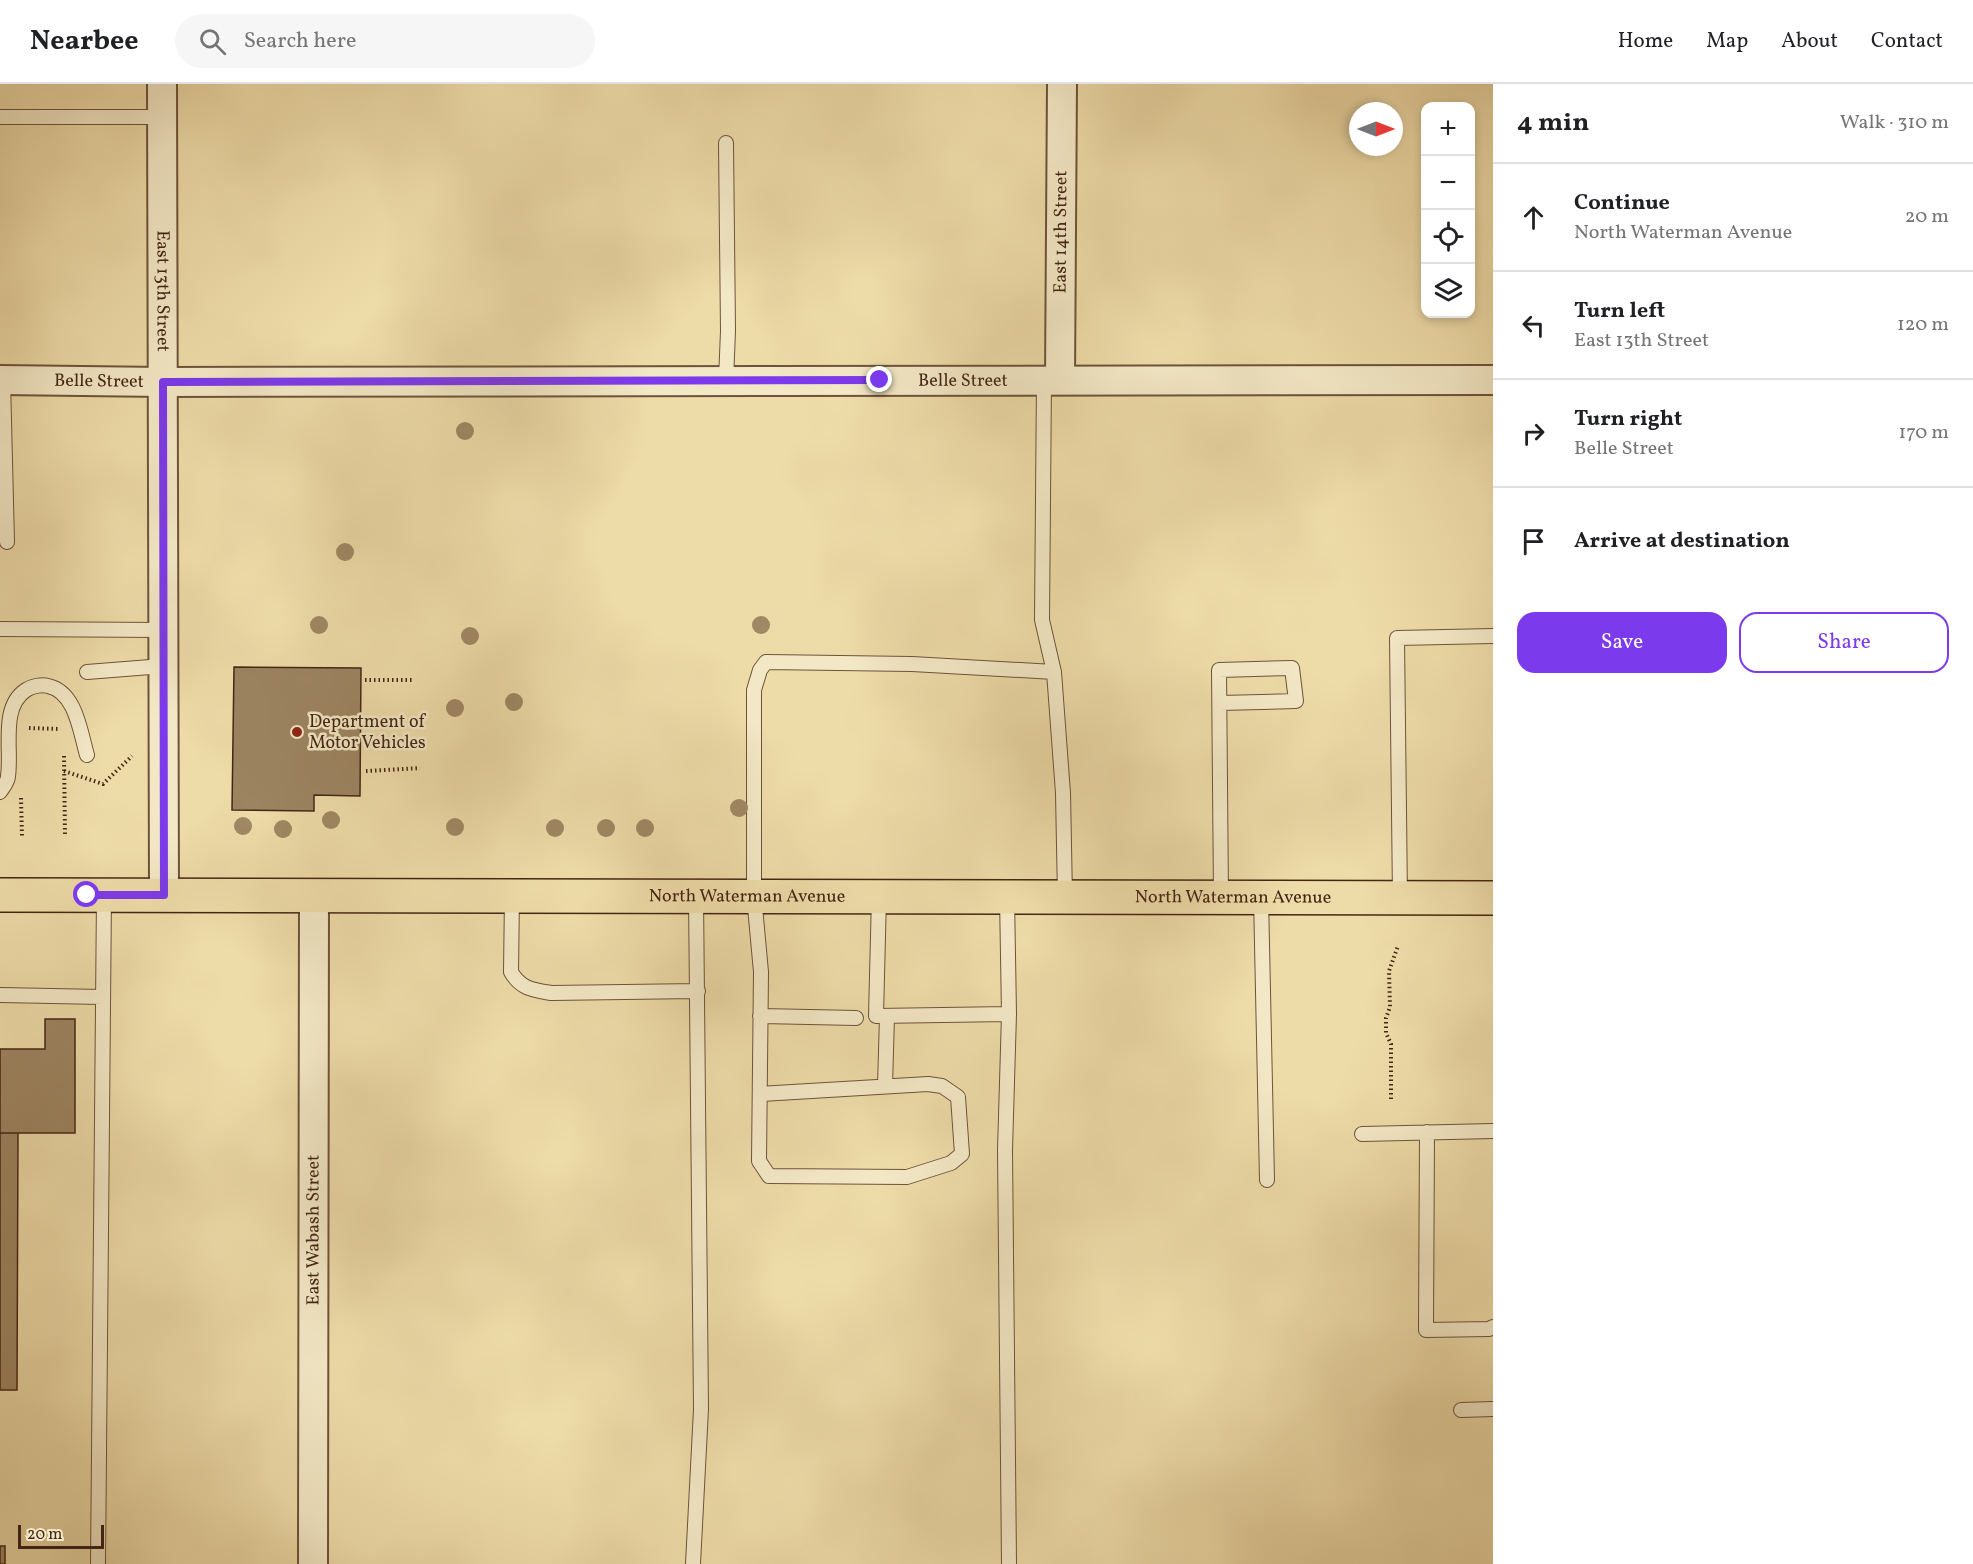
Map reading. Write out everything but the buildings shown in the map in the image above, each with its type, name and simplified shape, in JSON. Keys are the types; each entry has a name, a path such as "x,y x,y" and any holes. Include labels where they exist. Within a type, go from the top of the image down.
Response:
{"main road":[{"name":"North Waterman Avenue","path":"0,895 1493,898"}],"street":[{"name":"East 13th Street","path":"162,84 164,895"},
{"name":"East 14th Street","path":"1052,380 1062,84"},
{"name":"Belle Street","path":"2,380 163,382 1493,380"},
{"name":"East Wabash Street","path":"313,1564 314,895"}],"lane":[{"path":"0,117 162,117"},
{"path":"726,143 728,331 726,380"},
{"path":"2,380 7,542"},
{"path":"1052,380 1042,620 1054,672 1063,793 1065,897"},
{"path":"0,629 163,630"},
{"path":"1400,898 1397,638 1493,636"},
{"path":"760,1094 928,1084 942,1086 958,1097 962,1154 951,1163 908,1177 769,1176 759,1161 761,972 754,896 754,690 760,670 766,662 912,664 1054,672"},
{"path":"87,672 163,666"},
{"path":"1220,703 1296,701 1292,668 1219,670 1221,897"},
{"path":"0,792 9,778 11,713 16,696 30,687 46,685 61,690 75,711 87,755"},
{"path":"98,1564 104,895"},
{"path":"512,896 511,972 517,983 531,990 552,993 698,992"},
{"path":"693,1564 701,1409 696,896"},
{"path":"879,896 876,1016 1009,1014"},
{"path":"1007,897 1009,1014 1005,1150 1009,1564"},
{"path":"1261,897 1267,1180"},
{"path":"0,996 103,997"},
{"path":"760,1016 856,1018"},
{"path":"885,1086 886,1016"},
{"path":"1362,1134 1493,1131"},
{"path":"1427,1132 1426,1330 1490,1329 1493,1327"},
{"path":"1461,1410 1493,1409"}],"path":[{"path":"365,680 414,680"},
{"path":"20,728 64,729"},
{"path":"64,750 65,837"},
{"path":"366,771 420,768"},
{"path":"21,796 22,837"},
{"path":"1390,1099 1391,1044 1386,1033 1386,1018 1390,1007 1389,971 1398,946"}],"place":[{"name":"Department of Motor Vehicles","path":"297,732"}],"route":[{"path":"87,895 164,895 163,382 880,380"}]}
